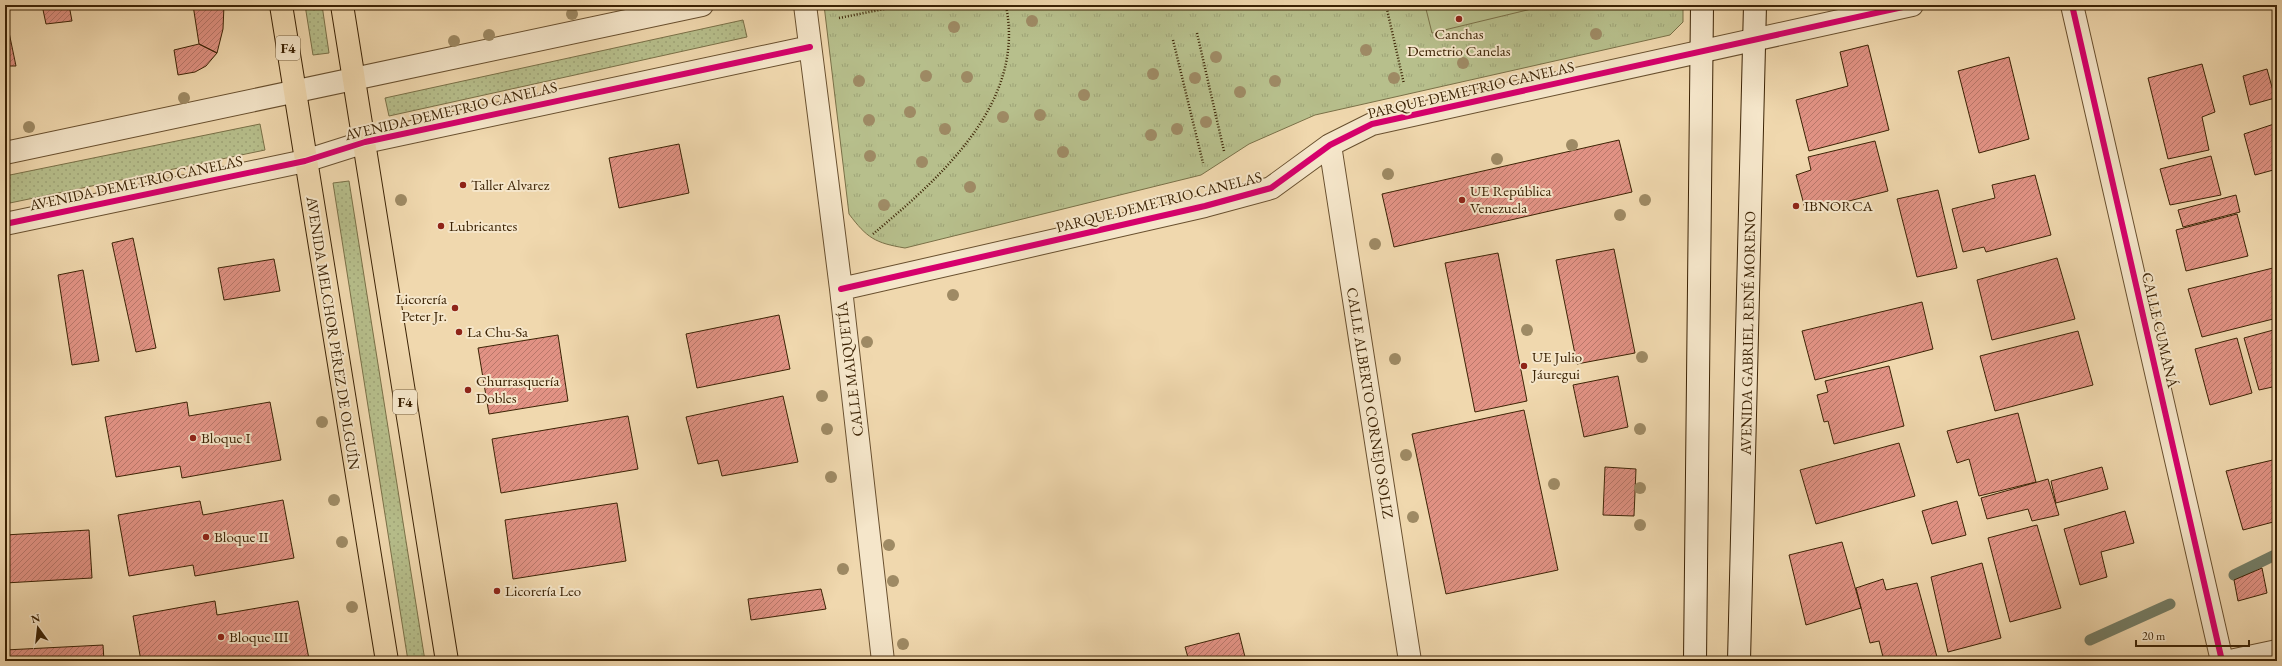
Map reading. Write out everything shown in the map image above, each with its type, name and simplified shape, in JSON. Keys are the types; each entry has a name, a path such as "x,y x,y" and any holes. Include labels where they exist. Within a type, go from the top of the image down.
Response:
{"highway":[{"name":"AVENIDA MELCHOR PÉREZ DE OLGUÍN","path":"281,5 387,661"},
{"name":"F4","path":"342,5 353,79 365,142 368,176 446,661"}],"street":[{"path":"5,153 702,5"},
{"name":"CALLE MAIQUETÍA","path":"805,5 841,289 883,661"},
{"path":"1695,661 1702,5"},
{"name":"AVENIDA GABRIEL RENÉ MORENO","path":"1740,661 1756,5"},
{"name":"PARQUE DEMETRIO CANELAS","path":"841,289 1205,206 1271,188 1330,145 1372,124 1912,5"},
{"name":"CALLE CUMANÁ","path":"2072,5 2222,661"},
{"name":"AVENIDA DEMETRIO CANELAS","path":"5,224 305,161 365,142 810,47"},
{"name":"CALLE ALBERTO CORNEJO SOLIZ","path":"1330,145 1410,661"},
{"path":"2230,661 2277,651"}],"path":[{"path":"834,19 904,5"},
{"path":"873,234 922,192 986,118 998,92 1008,53 1010,26 1007,5 999,7 989,5"},
{"path":"1386,5 1405,88"},
{"path":"1198,33 1224,151"},
{"path":"1172,40 1203,163"}],"green space":[{"path":"305,5 322,5 329,53 313,55"},
{"path":"824,5 1683,5 1683,22 1670,35 1315,115 1249,144 1201,175 905,248 886,244 872,238 861,229 849,214"},
{"name":"Canchas Demetrio Canelas","path":"1425,5 1548,5 1432,33"},
{"path":"743,20 747,37 389,116 385,98"},
{"path":"260,124 265,150 5,204 5,176"},
{"path":"349,181 425,661 408,661 333,183"}],"building":[{"path":"42,5 69,5 72,21 46,24"},
{"path":"193,5 224,5 223,29 217,53 199,44"},
{"path":"5,13 16,66 5,66"},
{"path":"199,44 217,53 206,66 195,72 178,75 174,50"},
{"path":"1868,45 1889,130 1809,151 1796,100 1848,86 1840,52"},
{"path":"2009,57 2029,139 1979,153 1958,71"},
{"path":"2202,64 2215,112 2202,117 2209,150 2168,159 2148,78"},
{"path":"2267,69 2275,98 2250,105 2243,76"},
{"path":"2277,123 2277,169 2255,175 2244,134"},
{"path":"1619,140 1632,192 1394,247 1382,194"},
{"path":"1875,141 1888,191 1806,212 1796,175 1811,170 1808,157"},
{"path":"679,144 689,193 619,208 609,158"},
{"path":"2211,156 2221,195 2170,205 2160,169"},
{"path":"2035,175 2051,235 1986,252 1984,247 1963,252 1952,209 1995,198 1992,185"},
{"path":"1938,190 1957,268 1917,277 1897,199"},
{"path":"2236,195 2240,212 2183,227 2178,210"},
{"path":"2237,214 2248,256 2186,271 2176,230"},
{"path":"133,238 156,348 136,352 112,243"},
{"path":"1614,249 1635,353 1577,364 1556,260"},
{"path":"1498,253 1527,401 1475,412 1445,263"},
{"path":"2057,258 2075,319 1992,340 1977,280"},
{"path":"274,259 280,291 224,300 218,268"},
{"path":"2277,267 2277,318 2202,337 2188,289"},
{"path":"83,270 99,361 72,365 58,275"},
{"path":"1922,302 1933,349 1815,380 1802,331"},
{"path":"779,315 790,369 697,388 686,334"},
{"path":"2277,329 2277,386 2259,390 2244,338"},
{"path":"2078,331 2093,385 1995,411 1980,356"},
{"path":"558,335 568,401 489,414 478,348"},
{"path":"2237,338 2252,393 2210,405 2195,349"},
{"path":"1889,366 1904,426 1834,444 1828,421 1824,422 1817,395 1828,392 1825,381"},
{"path":"1618,376 1628,427 1584,437 1573,385"},
{"path":"783,396 798,462 722,476 718,460 698,464 686,417"},
{"name":"Bloque I","path":"187,402 189,416 270,402 281,460 182,478 180,466 116,477 105,417"},
{"path":"1524,410 1558,570 1446,594 1412,434"},
{"path":"2018,413 2036,482 1979,496 1969,459 1957,463 1947,431"},
{"path":"628,416 638,469 501,493 492,439"},
{"path":"1899,443 1915,496 1816,524 1800,470"},
{"path":"2277,459 2277,521 2243,530 2226,471"},
{"path":"1605,467 1636,469 1634,516 1603,515"},
{"path":"2102,467 2108,489 2056,503 2051,481"},
{"path":"2048,479 2059,515 2032,521 2028,509 1987,519 1981,498"},
{"name":"Bloque II","path":"283,500 294,558 195,576 193,565 129,576 118,515 200,501 203,515"},
{"path":"1957,501 1966,535 1932,544 1922,511"},
{"path":"617,503 626,561 513,579 505,520"},
{"path":"2125,511 2134,543 2101,552 2107,577 2080,585 2064,529"},
{"path":"2037,525 2061,608 2010,622 1988,538"},
{"path":"89,530 92,578 5,583 5,535"},
{"path":"1842,542 1861,608 1806,625 1789,555"},
{"path":"1982,563 2001,638 1948,652 1931,577"},
{"path":"2262,568 2267,593 2238,601 2234,580"},
{"path":"1883,579 1886,590 1917,583 1937,657 1920,661 1884,661 1879,641 1870,643 1856,588"},
{"path":"821,589 826,609 751,620 748,599"},
{"name":"Bloque III","path":"215,601 217,615 298,601 309,659 296,661 141,661 133,616"},
{"path":"1239,633 1246,661 1189,661 1185,647"},
{"path":"103,645 104,661 5,661 5,650"}],"waterway":[{"path":"2234,575 2277,554"},
{"path":"2090,640 2170,604"}],"cycle path":[{"path":"841,289 1205,206 1271,188 1330,145 1372,124 1912,5"},
{"path":"2072,5 2222,661"},
{"path":"5,224 305,161 365,142 810,47"}],"place":[{"name":"Canchas Demetrio Canelas","path":"1459,19"},
{"name":"Taller Alvarez","path":"463,185"},
{"name":"UE República Venezuela","path":"1462,200"},
{"name":"IBNORCA","path":"1796,206"},
{"name":"Lubricantes","path":"441,226"},
{"name":"Licorería Peter Jr.","path":"455,308"},
{"name":"La Chu-Sa","path":"459,332"},
{"name":"UE Julio Jáuregui","path":"1524,366"},
{"name":"Churrasquería Dobles","path":"468,390"},
{"name":"Bloque I","path":"193,438"},
{"name":"Bloque II","path":"206,537"},
{"name":"Licorería Leo","path":"497,591"},
{"name":"Bloque III","path":"221,637"}]}
